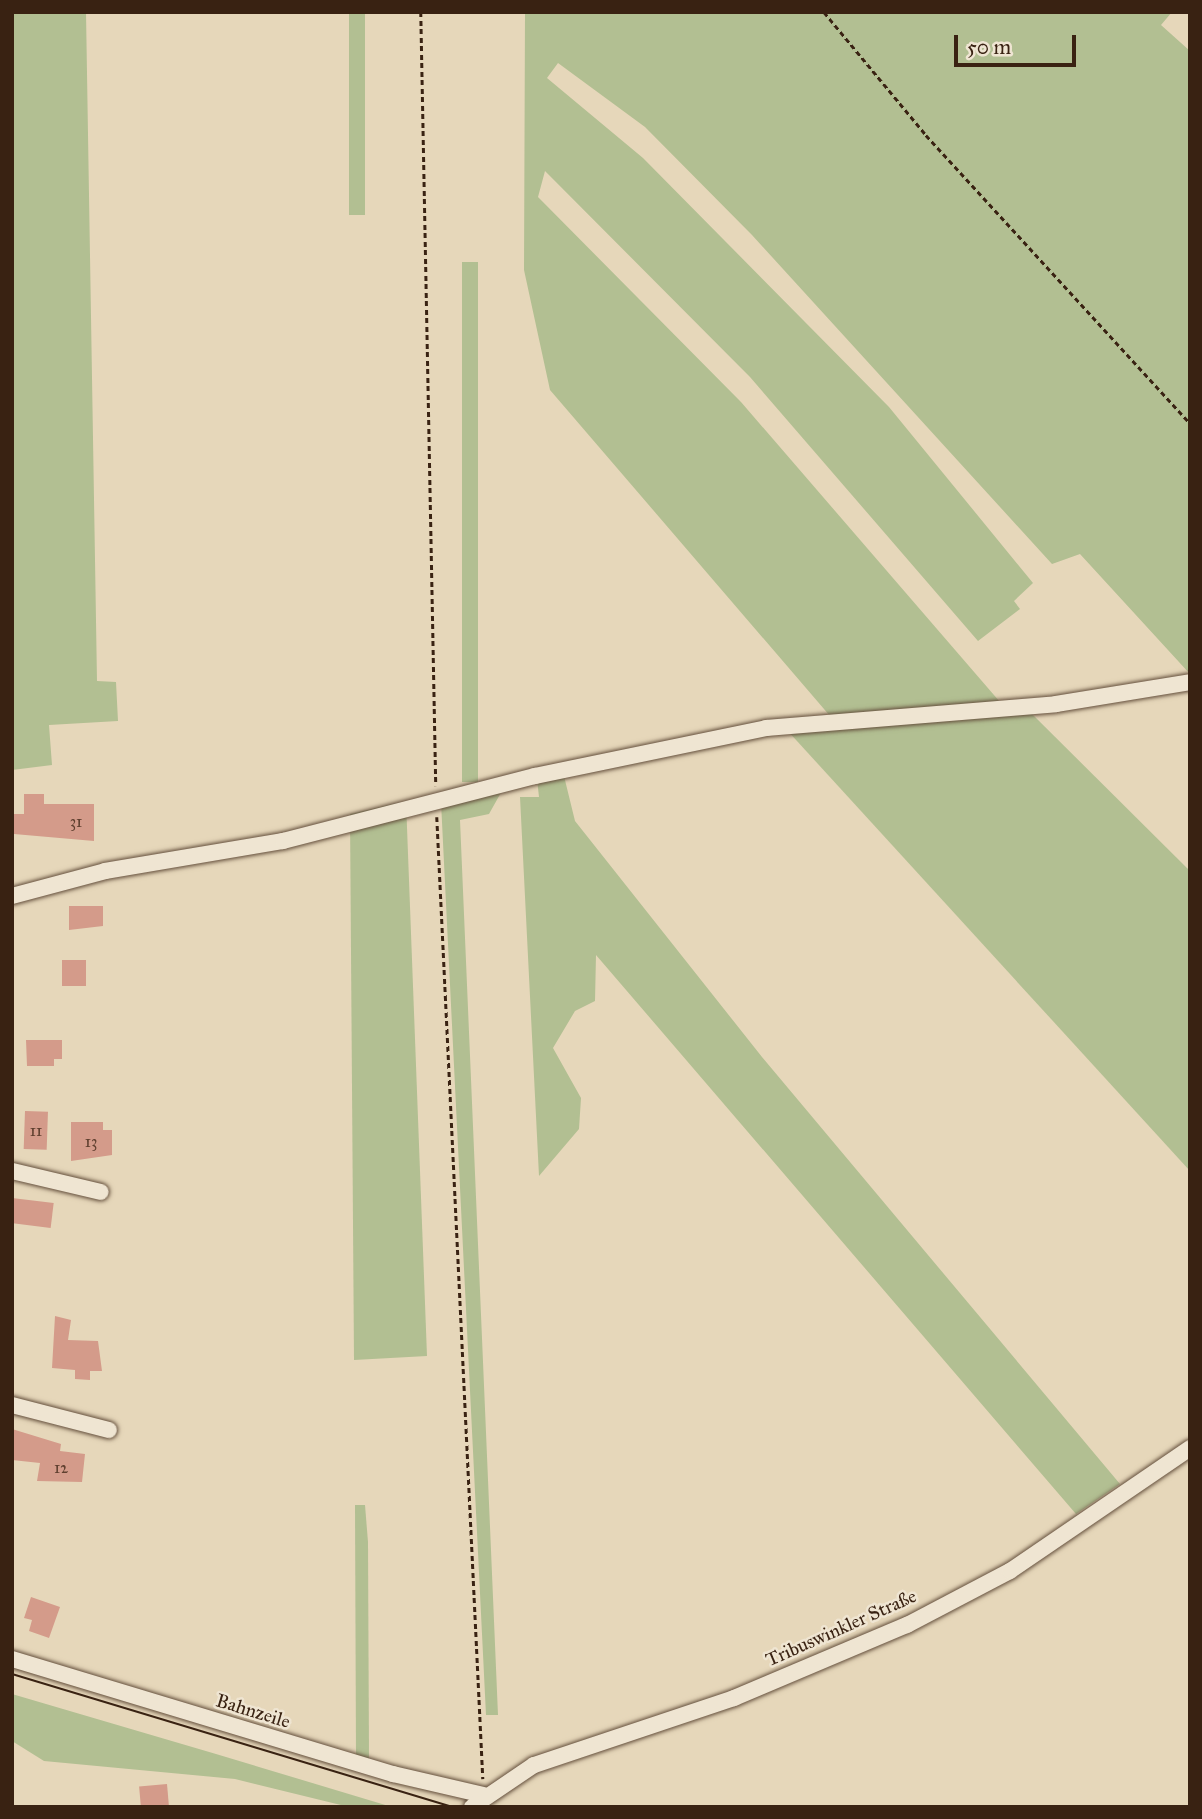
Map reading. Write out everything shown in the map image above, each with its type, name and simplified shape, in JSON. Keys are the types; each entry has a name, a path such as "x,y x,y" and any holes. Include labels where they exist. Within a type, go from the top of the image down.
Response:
{"street":[{"path":"12,896 105,871 283,841 436,800 766,728 1056,704 1190,682"},
{"path":"12,1171 101,1192"},
{"path":"12,1405 109,1430"},
{"name":"Tribuswinkler Straße","path":"478,1801 534,1765 734,1698 907,1625 1010,1571 1190,1448"},
{"name":"Bahnzeile","path":"12,1659 478,1801"}],"path":[{"path":"421,12 436,800 478,1801"},
{"path":"824,12 926,135 1190,423"}],"green space":[{"path":"12,12 86,12 97,681 116,682 118,721 49,725 52,765 12,770"},
{"path":"349,12 365,12 365,215 349,215"},
{"path":"525,12 1172,12 1161,25 1190,51 1190,674 1080,554 1052,564 752,235 645,127 558,63 547,78 643,158 889,407 1033,583 1014,601 1020,609 978,641 750,377 545,171 538,197 741,402 1000,702 830,716 550,390 524,270"},
{"path":"462,262 478,262 478,782 462,782"},
{"path":"1029,711 1190,871 1190,1171 786,729"},
{"path":"564,776 575,821 762,1057 1120,1484 1076,1514 596,955 595,1001 575,1011 553,1048 581,1098 579,1129 539,1176 520,797 539,797 537,779"},
{"path":"503,789 489,814 460,820 498,1715 486,1715 441,802"},
{"path":"406,801 427,1356 354,1360 350,814"},
{"path":"355,1505 365,1505 368,1542 369,1759 356,1755"},
{"path":"12,1694 392,1807 349,1807 235,1779 44,1761 12,1741"}],"building":[{"path":"24,794 44,794 44,804 94,804 94,841 14,834 14,814 24,814"},
{"path":"69,906 103,906 103,926 69,930"},
{"path":"62,960 86,960 86,986 62,986"},
{"path":"26,1040 62,1040 62,1059 54,1059 54,1066 27,1066"},
{"path":"25,1111 48,1112 47,1150 24,1149"},
{"path":"71,1122 103,1122 103,1130 112,1130 112,1155 71,1161"},
{"path":"12,1198 54,1203 51,1228 12,1223"},
{"path":"55,1316 71,1320 68,1340 98,1341 102,1371 90,1371 90,1380 75,1379 75,1370 52,1368"},
{"path":"12,1429 61,1444 60,1451 85,1454 82,1482 37,1481 40,1463 12,1460"},
{"path":"31,1597 60,1607 49,1638 29,1631 32,1620 24,1618"},
{"path":"167,1784 169,1807 141,1807 139,1786"}],"tram line":[{"path":"12,1674 453,1807"}]}
